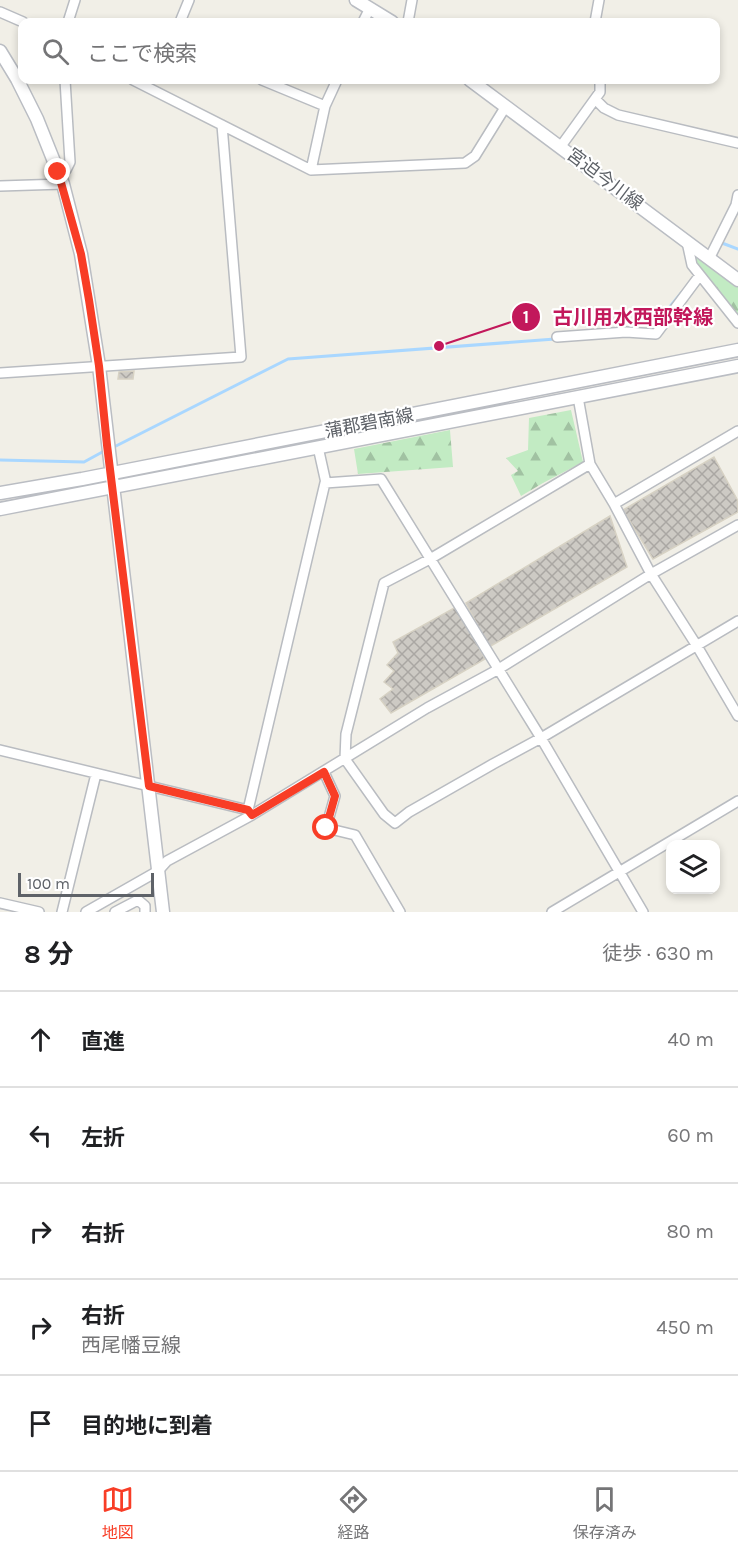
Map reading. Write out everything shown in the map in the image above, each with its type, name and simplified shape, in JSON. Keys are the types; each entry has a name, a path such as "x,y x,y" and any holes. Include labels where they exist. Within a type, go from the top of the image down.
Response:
{"main road":[{"path":"356,0 386,18"},
{"path":"0,51 18,81"},
{"path":"19,84 60,178 81,254 99,366 163,912"},
{"name":"宮迫今川線","path":"476,84 738,280"},
{"name":"蒲郡碧南線","path":"0,493 110,468 738,350"},
{"name":"蒲郡碧南線","path":"0,509 738,366"}],"street":[{"path":"69,18 75,0"},
{"path":"182,18 189,0"},
{"path":"409,18 412,0"},
{"path":"595,18 599,0"},
{"path":"365,18 370,8"},
{"path":"0,12 18,20"},
{"path":"0,186 60,178 66,170 70,162 65,84"},
{"path":"152,84 222,125 311,170 465,162 475,156 506,106"},
{"path":"272,84 325,106"},
{"path":"311,170 325,106 335,84"},
{"path":"561,146 596,99 600,92 600,84"},
{"path":"596,99 604,108 618,115 738,143"},
{"path":"0,373 241,357 222,125"},
{"path":"709,259 736,205 738,195"},
{"path":"687,242 692,264 738,323"},
{"path":"557,337 626,333 656,334 700,275"},
{"path":"578,397 590,464 615,504 651,574 738,716"},
{"path":"615,504 738,431"},
{"path":"250,813 298,588 326,483 318,447"},
{"path":"590,464 430,560 384,583 346,734 345,759 384,814 394,823 738,621"},
{"path":"326,483 381,479 541,738 643,912"},
{"path":"86,912 158,871 167,861 324,772 426,708 497,669 651,574 738,525"},
{"path":"0,750 250,813"},
{"path":"324,772 335,796 326,828 355,835 400,912"},
{"path":"62,912 96,774"},
{"path":"552,912 738,801"},
{"path":"115,912 138,900 145,906 145,912"},
{"path":"0,903 39,912"}],"green space":[{"path":"695,255 738,287 738,317 692,259"},
{"path":"571,410 583,462 521,496 511,475 518,471 506,458 528,450 529,418"},
{"path":"450,430 453,467 358,474 354,449"}],"building":[{"path":"134,371 133,379 118,379 119,372"},
{"path":"714,457 738,501 738,512 653,559 623,510"},
{"path":"610,516 627,567 489,647 466,603"},
{"path":"456,607 485,659 391,713 380,699 393,689 384,682 394,671 387,665 398,653 393,642"}],"waterway":[{"path":"719,248 722,243 738,249"},
{"path":"650,331 682,292"},
{"path":"112,448 288,359 555,339"},
{"path":"0,460 84,462 106,450"}],"place":[{"name":"古川用水西部幹線","path":"439,346"}],"route":[{"path":"58,172 81,254 99,366 149,786 248,810 252,815 324,772 335,796 326,828"}]}
